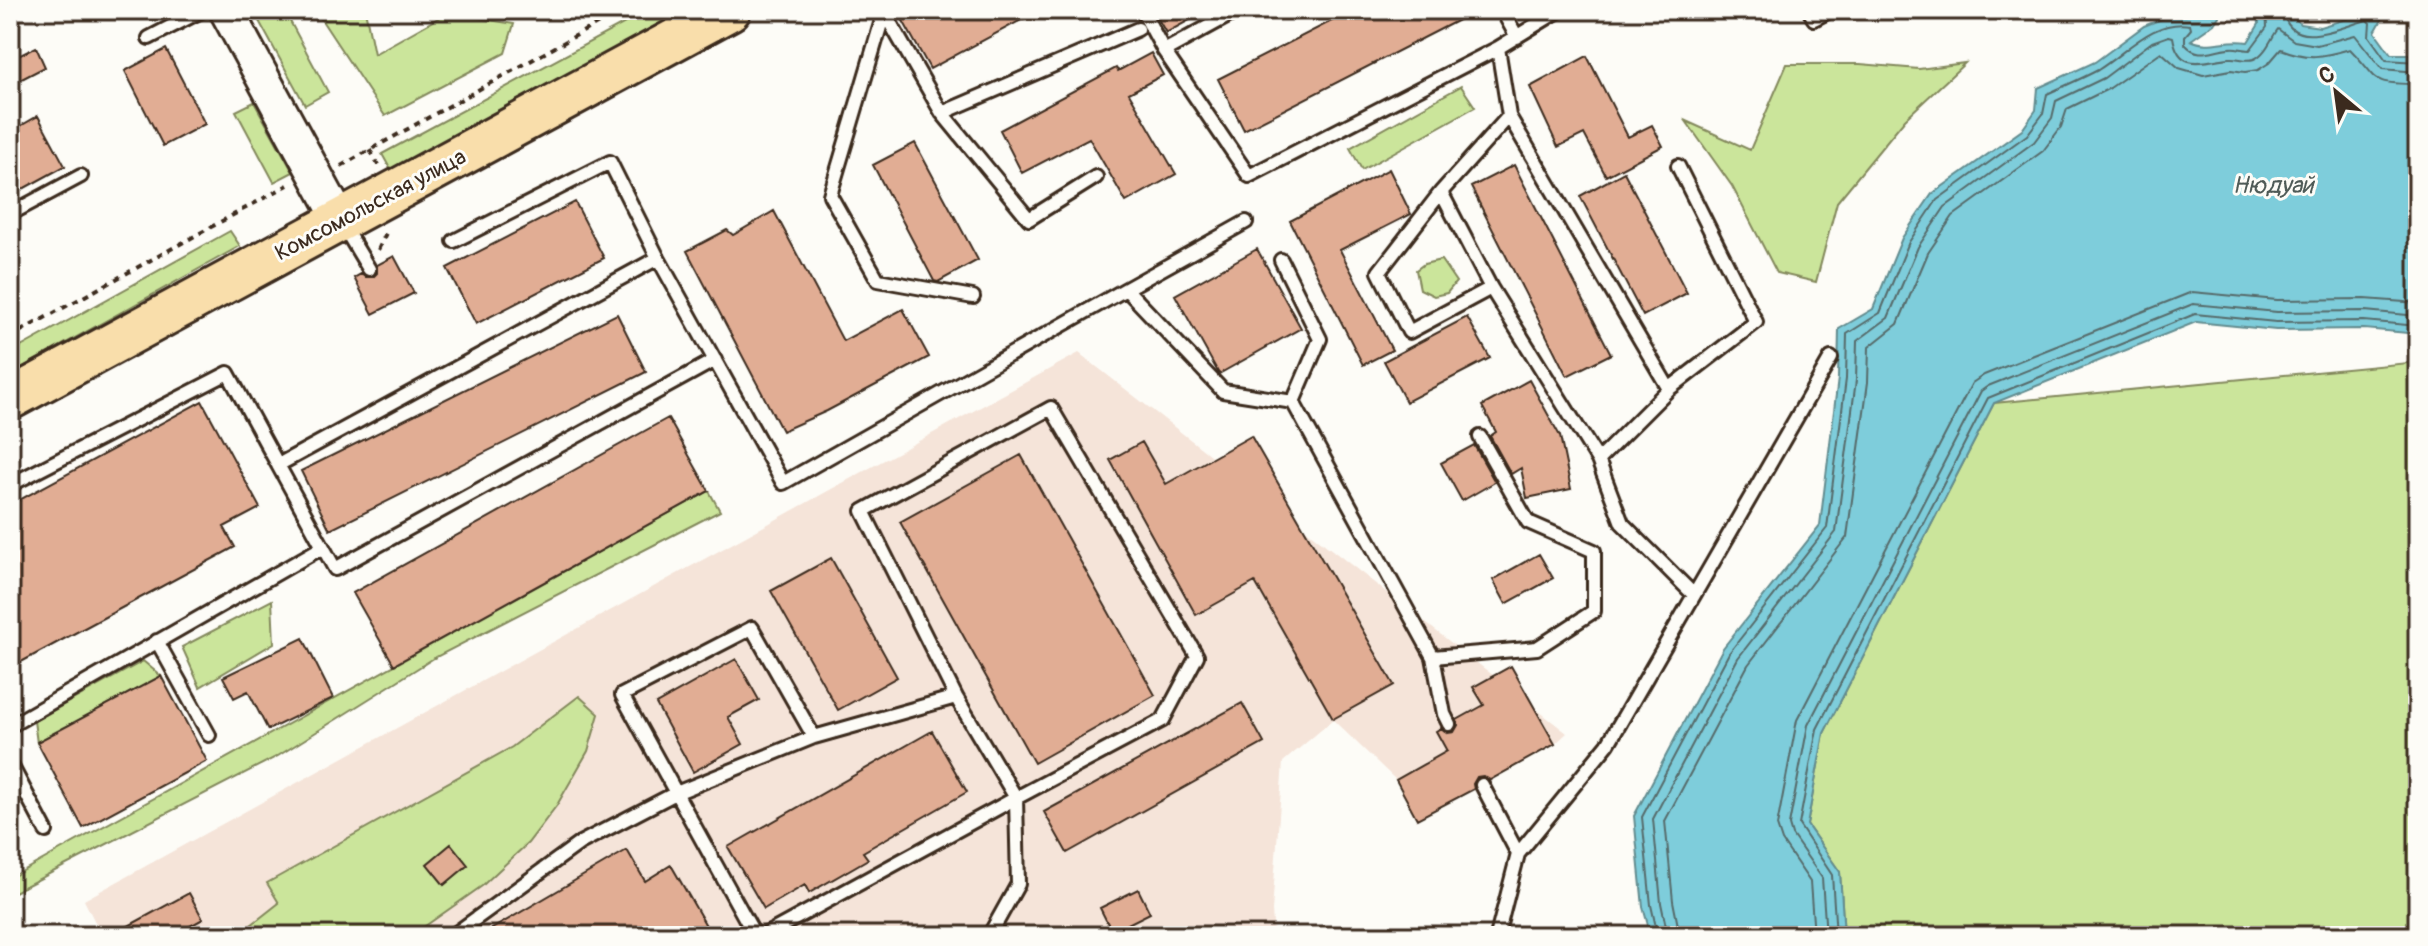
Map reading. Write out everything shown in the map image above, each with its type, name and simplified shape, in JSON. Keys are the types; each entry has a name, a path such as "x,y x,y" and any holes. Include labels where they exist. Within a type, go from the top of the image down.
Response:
{"main road":[{"name":"Комсомольская улица","path":"10,399 730,10"}],"street":[{"path":"226,10 340,220"}],"lane":[{"path":"10,18 13,10"},
{"path":"149,38 203,10"},
{"path":"1142,10 1164,51 1249,176 1498,48 1560,10"},
{"path":"1164,51 1239,10"},
{"path":"1502,10 1517,37"},
{"path":"1809,10 1814,19 1831,10"},
{"path":"885,11 942,113 1029,219 1096,177"},
{"path":"885,11 830,195 878,280 973,297"},
{"path":"942,113 1138,29"},
{"path":"1498,48 1509,116 1669,389"},
{"path":"1491,288 1409,332 1379,272 1441,192 1509,116"},
{"path":"454,241 610,162 658,258 783,483 1246,222"},
{"path":"1598,460 1669,389 1756,322 1678,166"},
{"path":"10,214 81,176"},
{"path":"1441,192 1491,288 1598,460 1622,523 1694,595"},
{"path":"340,220 369,269"},
{"path":"278,465 658,258"},
{"path":"1281,260 1320,339 1293,402"},
{"path":"1126,289 1223,391 1293,402"},
{"path":"1497,936 1518,854 1608,744 1831,358"},
{"path":"10,485 228,373 335,569 715,360"},
{"path":"1293,402 1433,657 1444,714 1449,724"},
{"path":"763,936 1016,798 1163,720 1197,656 1051,408 863,511 956,697 1016,798 1018,884 989,936"},
{"path":"1433,657 1537,648 1594,611 1594,551 1528,522 1480,437"},
{"path":"10,726 323,547"},
{"path":"755,936 622,695 752,628 814,737"},
{"path":"157,641 209,735"},
{"path":"452,936 580,843 676,793 814,737 956,697"},
{"path":"10,763 46,831"},
{"path":"1482,785 1518,854"}],"path":[{"path":"369,269 389,225"}],"shaded area":[{"path":"1079,353 1567,733 1555,744 1417,819 1396,780 1333,720 1283,762 1272,911 1274,936 102,936 84,900"}],"green space":[{"path":"253,10 284,10 328,92 305,105"},
{"path":"315,10 365,10 374,54 447,13 514,24 505,53 385,116"},
{"path":"649,10 701,10 393,174 382,154"},
{"path":"1965,63 1905,119 1837,202 1816,282 1777,273 1732,186 1686,121 1750,150 1787,64 1860,64 1919,69"},
{"path":"1461,86 1475,107 1362,170 1350,148"},
{"path":"254,102 293,172 274,182 236,111"},
{"path":"230,231 240,246 10,374 10,353"},
{"path":"1441,260 1456,282 1447,293 1434,296 1420,289 1416,270 1424,264"},
{"path":"2418,362 2418,936 1844,936 1840,872 1807,825 1824,733 1994,403"},
{"path":"709,491 720,511 434,658 278,756 10,894 10,878"},
{"path":"272,600 274,643 200,687 182,647"},
{"path":"143,661 161,676 37,743 34,721"},
{"path":"579,696 599,714 588,751 557,805 528,843 482,886 411,936 237,936 279,903 267,883 512,747"}],"water":[{"name":"Нюдуай","path":"2195,10 2223,10 2214,24 2191,40 2204,44 2248,42 2259,24 2258,10 2289,10 2300,24 2320,27 2375,10 2384,16 2375,32 2391,54 2418,54 2418,334 2364,329 2276,330 2196,322 1994,403 1824,733 1807,825 1840,872 1844,936 1651,936 1643,907 1634,816 1723,648 1820,525 1838,378 1839,329 1873,309 1902,238 1932,194 2022,130 2036,110 2038,88 2095,62 2144,26 2169,16 2186,16"}],"building":[{"path":"897,10 1040,10 930,69"},
{"path":"1153,10 1208,10 1166,33"},
{"path":"1353,10 1478,10 1244,130 1218,79"},
{"path":"36,47 45,67 10,85 10,60"},
{"path":"166,49 205,124 163,146 125,71"},
{"path":"1151,53 1163,75 1129,93 1176,174 1126,202 1089,138 1022,173 1000,130 1116,68 1118,71"},
{"path":"1587,56 1628,137 1652,125 1663,146 1606,176 1584,134 1558,147 1530,87"},
{"path":"38,116 65,166 10,196 10,132"},
{"path":"915,143 978,260 938,282 934,281 873,165"},
{"path":"1514,165 1611,354 1567,376 1471,187"},
{"path":"1389,169 1411,214 1340,250 1392,350 1363,365 1290,221"},
{"path":"1624,172 1687,293 1643,316 1580,196"},
{"path":"575,202 604,258 476,324 447,268"},
{"path":"774,211 843,341 903,309 929,357 782,431 687,251 727,230 733,235"},
{"path":"1257,249 1301,328 1219,374 1175,295"},
{"path":"394,256 414,293 373,314 354,278 361,274 373,277 377,273 377,265"},
{"path":"617,314 646,372 330,530 301,471"},
{"path":"1467,317 1490,358 1406,402 1384,361"},
{"path":"1529,380 1560,436 1571,489 1527,498 1521,468 1511,474 1490,436 1496,432 1482,406"},
{"path":"202,401 260,508 224,527 235,547 10,668 10,505"},
{"path":"668,418 709,491 394,665 353,593"},
{"path":"1251,436 1394,685 1333,719 1255,582 1196,615 1110,460 1142,442 1166,484"},
{"path":"1474,445 1495,482 1462,501 1441,463"},
{"path":"1021,455 1155,695 1034,763 900,522"},
{"path":"1539,554 1553,578 1506,604 1493,580"},
{"path":"831,558 897,677 838,710 771,591"},
{"path":"303,638 333,698 268,730 248,691 234,698 223,677"},
{"path":"736,659 759,700 728,717 743,744 693,772 656,704"},
{"path":"1511,666 1555,744 1490,780 1477,777 1474,789 1417,819 1396,780 1447,751 1436,731 1441,728 1448,733 1454,732 1457,720 1484,705 1473,687"},
{"path":"161,676 207,761 83,828 37,742"},
{"path":"1242,703 1264,743 1067,853 1044,812"},
{"path":"932,731 967,792 863,852 868,859 809,893 805,885 764,909 728,847"},
{"path":"451,844 468,865 444,885 427,864"},
{"path":"627,850 645,881 671,865 712,936 480,936"},
{"path":"1138,889 1150,913 1112,932 1100,908"},
{"path":"189,893 203,919 172,936 110,936"}]}
